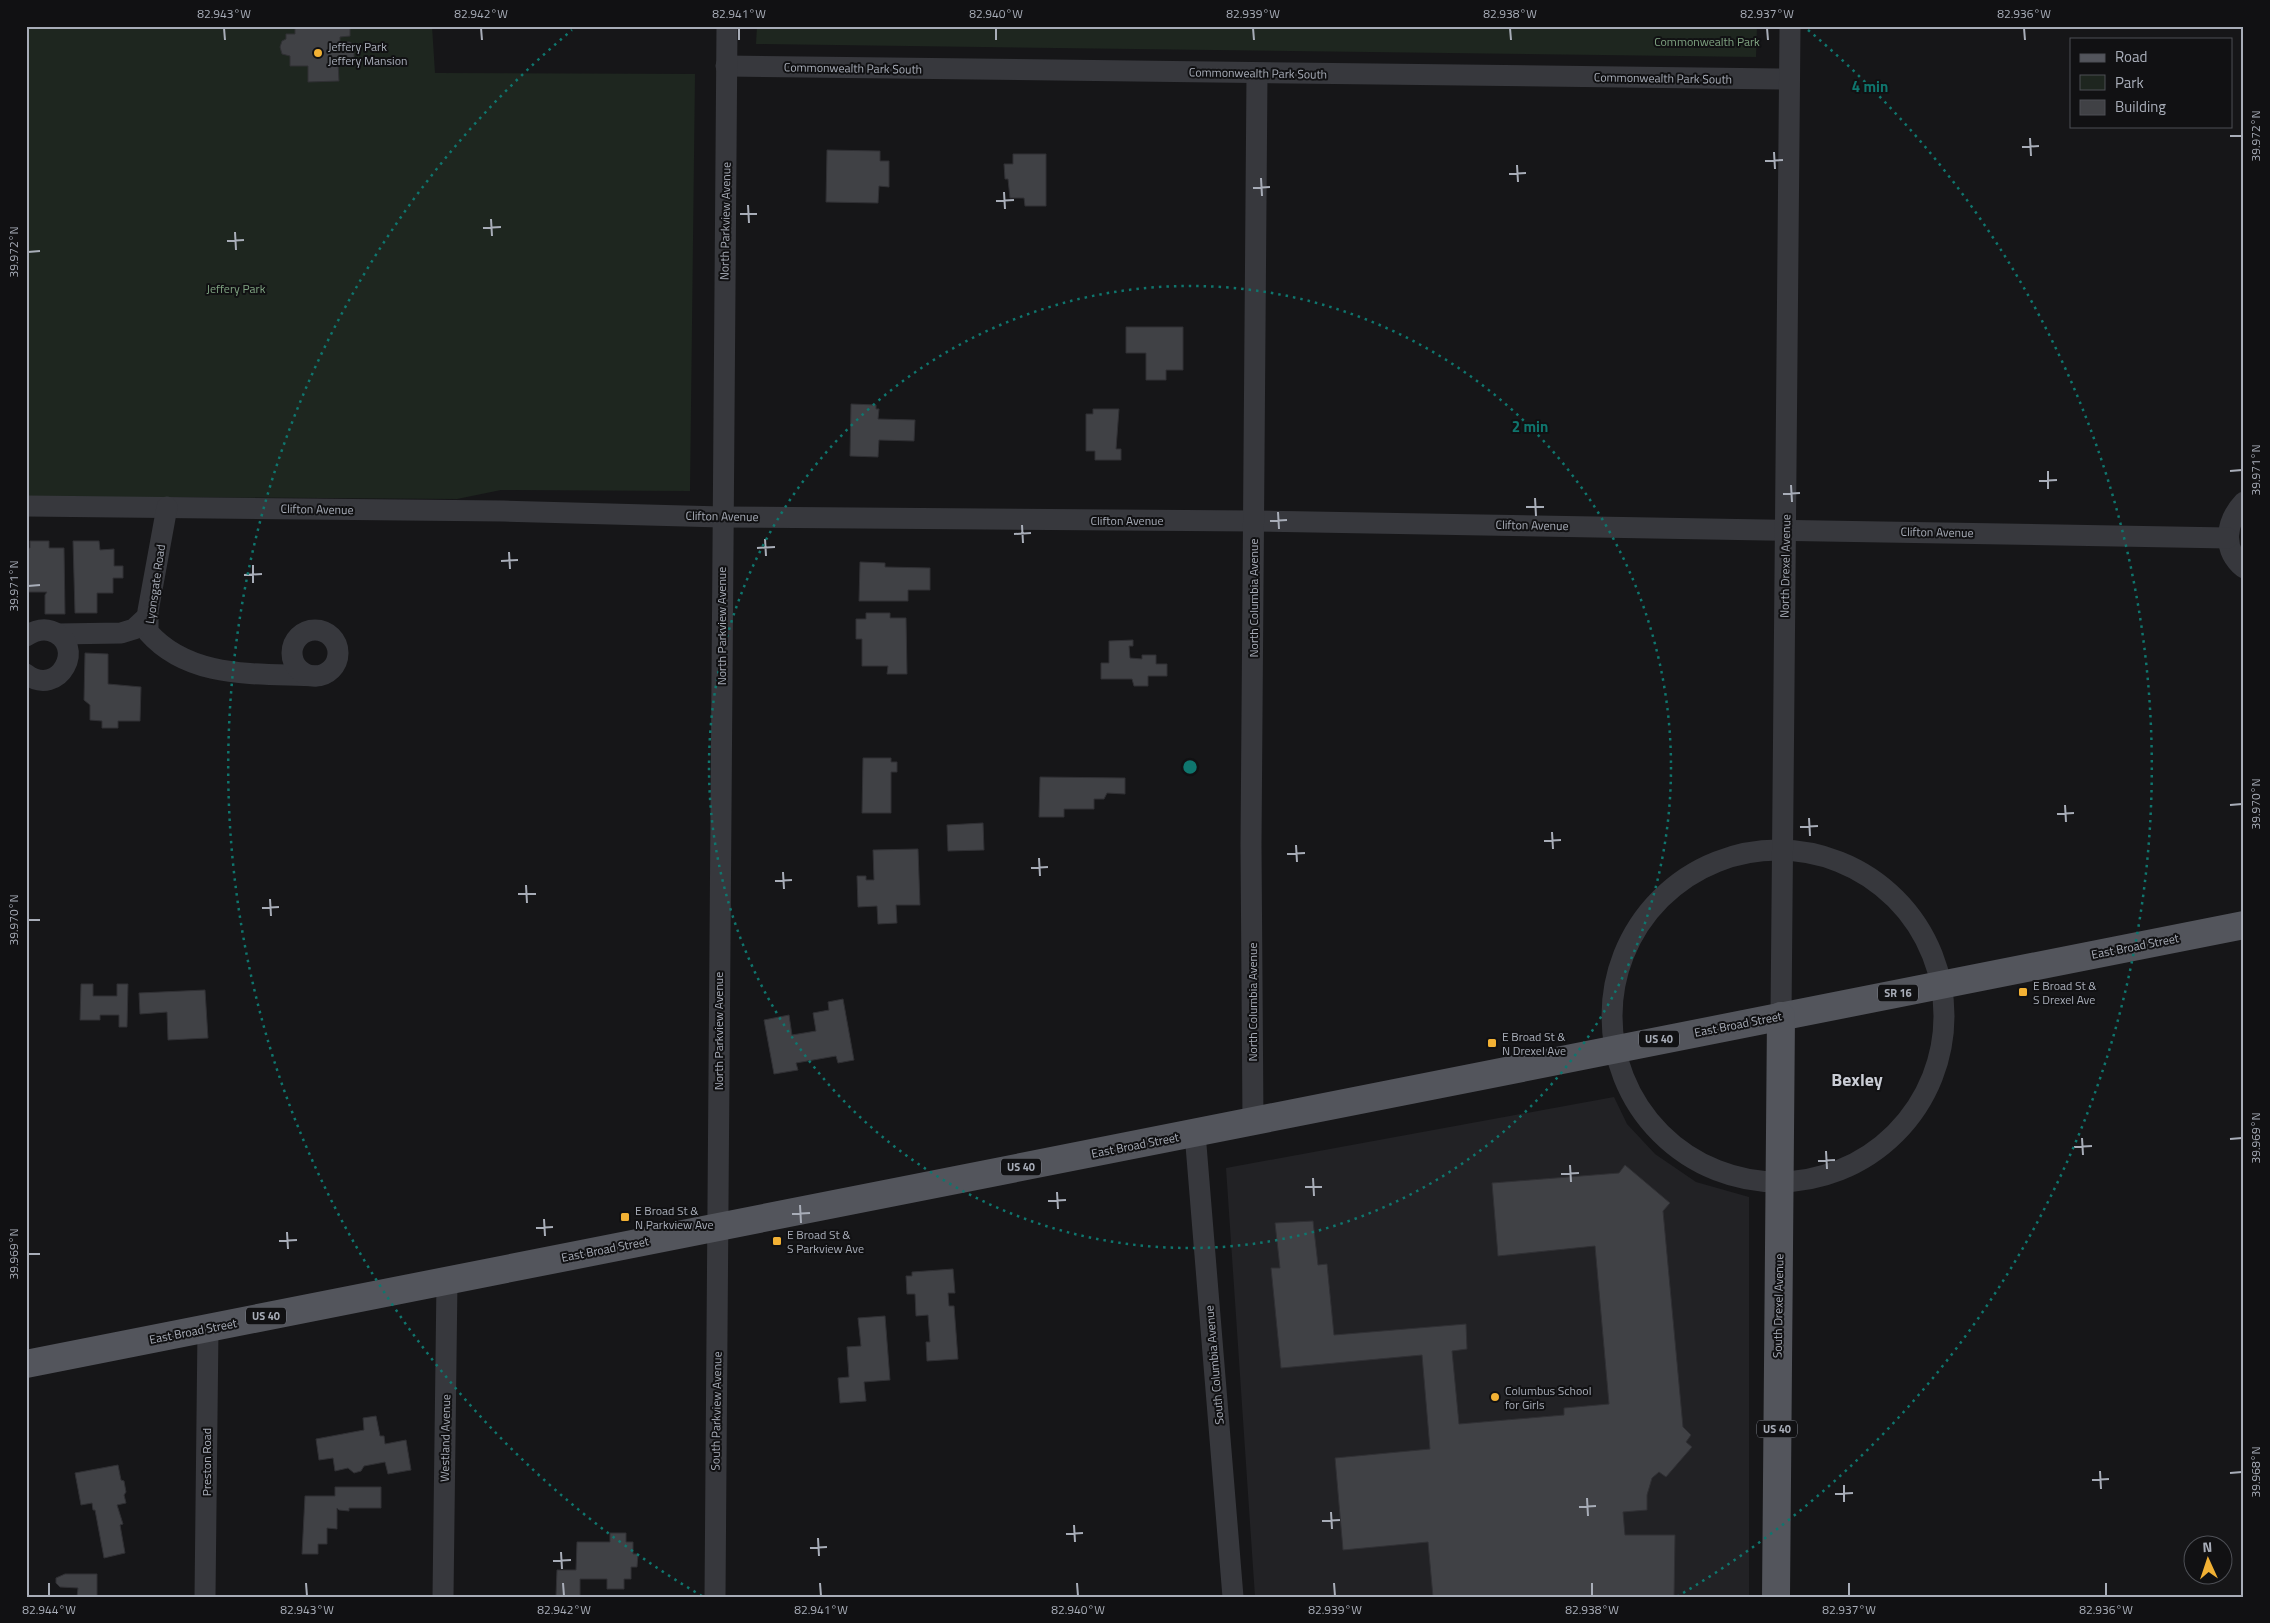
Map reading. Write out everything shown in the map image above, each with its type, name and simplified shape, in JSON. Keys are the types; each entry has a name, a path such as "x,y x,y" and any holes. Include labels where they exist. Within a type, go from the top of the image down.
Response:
{"main road":[{"name":"East Broad Street","path":"26,1364 2244,924"},
{"name":"South Drexel Avenue","path":"1776,1597 1781,1016"}],"street":[{"name":"North Parkview Avenue","path":"718,1226 727,26"},
{"name":"North Drexel Avenue","path":"1781,1016 1790,26"},
{"name":"Commonwealth Park South","path":"726,66 1789,79"},
{"name":"North Columbia Avenue","path":"1253,1122 1251,836 1257,73"},
{"path":"2244,502 2235,512 2229,524 2228,538 2231,551 2244,568"},
{"name":"Clifton Avenue","path":"26,506 503,511 722,517 1253,521 2228,538"},
{"name":"Lyonsgate Road","path":"167,507 148,616 148,632 160,646 181,658 210,669 240,673 316,676"},
{"path":"26,636 42,630 58,634 121,633 134,629 148,616"},
{"path":"26,674 40,680 48,680 63,671 68,655 64,640 58,634"},
{"path":"1782,851 1814,854 1842,864 1884,889 1903,907 1921,932 1933,954 1941,984 1945,1016 1941,1054 1931,1083 1912,1114 1895,1136 1869,1155 1845,1168 1813,1178 1779,1182 1750,1179 1723,1173 1696,1162 1672,1145 1657,1130 1636,1103 1623,1076 1616,1048 1612,1011 1617,975 1630,940 1651,909 1676,884 1710,864 1745,853 1782,851"},
{"name":"South Columbia Avenue","path":"1195,1133 1233,1597"},
{"name":"South Parkview Avenue","path":"715,1597 718,1226"},
{"name":"Westland Avenue","path":"443,1597 447,1280"},
{"name":"Preston Road","path":"205,1597 208,1328"}],"shaded area":[{"name":"Columbus School for Girls","path":"1614,1097 1627,1124 1655,1154 1696,1182 1749,1197 1749,1597 1255,1597 1226,1168"}],"green space":[{"name":"Jeffery Park","path":"26,26 432,26 435,73 695,74 690,491 501,490 457,499 162,497 26,501"},
{"name":"Commonwealth Park","path":"757,26 1757,26 1756,57 756,44"}],"building":[{"name":"Jeffery Park Jeffery Mansion","path":"295,26 350,26 350,36 340,37 340,42 350,42 354,45 354,57 351,61 338,62 339,81 308,82 308,66 290,66 290,56 282,54 280,47 282,41 286,39 286,34 295,34"},
{"path":"827,150 880,151 880,161 889,161 889,187 879,186 878,203 826,202"},
{"path":"1013,154 1046,154 1046,206 1025,206 1024,198 1010,198 1008,179 1005,179 1004,164 1013,164"},
{"path":"1126,327 1183,327 1183,370 1166,370 1166,380 1146,380 1146,353 1126,353"},
{"path":"851,404 876,405 876,409 879,409 878,419 915,420 914,441 879,440 878,457 850,456"},
{"path":"1093,409 1119,409 1116,449 1121,449 1121,460 1095,460 1095,451 1086,451 1086,414 1093,414"},
{"path":"30,541 49,541 49,548 64,548 65,614 45,614 45,595 47,592 26,592 26,548 30,548"},
{"path":"73,541 99,541 100,550 114,549 114,566 123,566 123,578 113,578 113,593 97,593 97,613 75,613"},
{"path":"860,562 885,563 885,567 930,568 930,590 908,590 908,601 859,601"},
{"path":"866,613 890,613 890,618 906,618 907,674 887,674 888,666 862,666 862,639 856,639 856,619 866,619"},
{"path":"1133,640 1133,646 1129,646 1130,658 1142,659 1142,655 1156,655 1156,664 1167,664 1167,676 1148,676 1148,686 1134,686 1132,679 1101,679 1101,663 1109,663 1109,641"},
{"path":"85,653 108,654 108,684 141,687 140,721 118,721 118,728 102,728 102,721 90,720 90,705 84,700"},
{"path":"863,758 891,758 891,762 897,762 897,772 891,772 891,813 862,813"},
{"path":"1040,777 1125,778 1125,794 1107,793 1104,799 1094,799 1094,809 1064,809 1064,817 1039,817"},
{"path":"983,823 984,850 948,851 947,825"},
{"path":"918,849 920,905 896,905 897,923 878,924 877,906 858,907 857,876 866,876 866,880 874,880 873,850"},
{"path":"81,984 93,984 93,996 117,996 117,984 128,984 127,1027 119,1027 119,1015 100,1015 100,1020 80,1020"},
{"path":"205,990 208,1038 168,1040 167,1012 140,1014 139,993"},
{"path":"843,999 854,1060 838,1063 836,1056 796,1063 798,1070 774,1074 764,1020 789,1015 792,1035 816,1031 813,1013 829,1010 828,1002"},
{"path":"1625,1165 1670,1203 1663,1211 1683,1427 1691,1435 1686,1442 1692,1447 1666,1477 1659,1472 1652,1478 1647,1495 1647,1510 1623,1512 1625,1535 1675,1535 1674,1597 1433,1597 1428,1542 1343,1550 1335,1458 1430,1449 1422,1355 1281,1368 1271,1268 1280,1268 1275,1223 1313,1221 1318,1265 1327,1264 1334,1335 1466,1324 1467,1349 1452,1351 1459,1424 1564,1415 1564,1408 1609,1404 1595,1246 1498,1256 1492,1183 1619,1173"},
{"path":"953,1269 955,1293 948,1293 949,1306 954,1306 958,1359 927,1361 926,1342 930,1342 928,1315 916,1316 915,1294 907,1294 906,1276 912,1276 912,1272"},
{"path":"885,1316 890,1380 864,1382 866,1401 840,1403 838,1378 849,1377 847,1347 861,1346 858,1318"},
{"path":"376,1416 380,1436 384,1436 385,1444 406,1440 411,1470 388,1474 385,1462 364,1466 361,1471 354,1473 348,1468 335,1471 333,1458 319,1460 316,1439 364,1430 363,1418"},
{"path":"118,1465 126,1492 124,1495 126,1503 117,1505 123,1524 120,1525 125,1553 104,1558 95,1510 93,1510 92,1503 81,1505 75,1473"},
{"path":"335,1487 381,1487 381,1508 349,1508 349,1511 337,1508 337,1529 327,1528 327,1544 318,1544 318,1554 302,1554 305,1496 335,1496"},
{"path":"610,1533 626,1533 626,1542 633,1542 633,1554 638,1554 637,1567 631,1567 631,1579 624,1579 624,1589 607,1589 607,1579 580,1579 580,1596 556,1596 557,1570 576,1570 577,1542 610,1542"},
{"path":"65,1574 97,1574 97,1597 77,1597 78,1588 60,1587 56,1583 56,1578"}],"place":[{"name":"Jeffery Park Jeffery Mansion","path":"318,53"},
{"name":"E Broad St & S Drexel Ave","path":"2023,992"},
{"name":"E Broad St & N Drexel Ave","path":"1492,1043"},
{"name":"E Broad St & N Parkview Ave","path":"625,1217"},
{"name":"E Broad St & S Parkview Ave","path":"777,1241"},
{"name":"Columbus School for Girls","path":"1495,1397"}],"district":[{"name":"Bexley","path":"1857,1079"}]}
